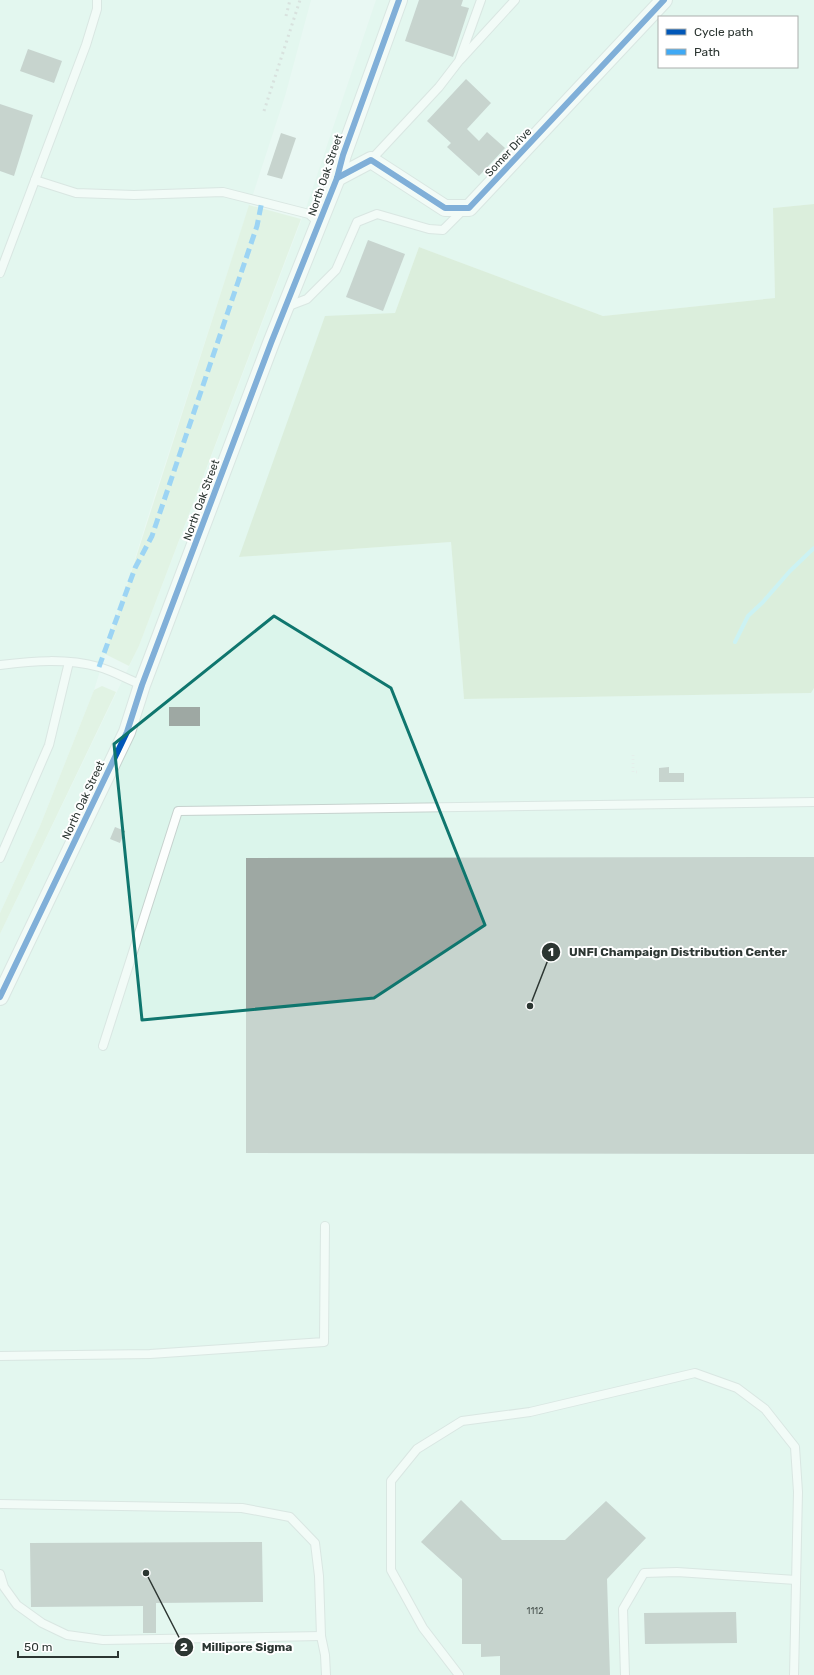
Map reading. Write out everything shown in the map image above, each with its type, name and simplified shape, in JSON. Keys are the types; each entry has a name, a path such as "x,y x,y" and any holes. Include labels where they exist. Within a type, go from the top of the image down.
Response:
{"street":[{"name":"North Oak Street","path":"0,998 127,732 142,685 285,307 337,178 343,155 399,0"},
{"name":"Somer Drive","path":"465,208 469,208 664,0"},
{"path":"337,178 371,160 445,208 465,208"}],"lane":[{"path":"0,273 86,45 97,8 97,0"},
{"path":"459,61 481,0"},
{"path":"371,160 439,87 459,61 515,0"},
{"path":"35,180 76,193 134,195 223,192 310,214 319,224"},
{"path":"285,307 307,299 336,270 357,222 377,214 429,229 443,230 465,208"},
{"path":"0,665 37,661 69,662 99,667 142,685"},
{"path":"0,858 49,744 69,662"},
{"path":"103,1046 178,811 814,802"},
{"path":"0,1356 150,1354 324,1342 325,1226"},
{"path":"459,1675 423,1628 391,1570 391,1481 417,1449 462,1421 530,1412 695,1373 737,1388 765,1409 795,1447 798,1492 794,1675"},
{"path":"0,1504 242,1508 290,1518 315,1543 319,1576 321,1636 325,1655 326,1675"},
{"path":"626,1675 623,1609 644,1574 677,1572 796,1580"},
{"path":"0,1574 4,1587 17,1605 42,1623 67,1635 103,1640 321,1636"}],"path":[{"path":"633,755 633,772 638,772"}],"highlighted area":[{"path":"274,616 391,688 485,925 374,998 142,1020 114,744"}],"shaded area":[{"path":"0,0 311,0 285,96 150,510 94,690 40,826 0,913"},
{"path":"376,0 814,0 814,204 773,208 775,298 603,316 419,247 395,313 240,557 451,542 464,699 811,693 814,688 814,1675 0,1675 0,934 139,646 306,208"},
{"path":"249,205 301,219 139,646 129,666 105,654"},
{"path":"102,686 116,692 0,934 0,913 40,826 94,690"}],"green space":[{"path":"814,204 814,688 811,693 464,699 451,542 239,557 325,316 395,313 419,247 603,316 775,298 773,208"}],"building":[{"path":"419,0 463,0 461,6 469,8 453,57 405,41"},
{"path":"28,49 62,61 54,83 20,71"},
{"path":"466,79 491,103 467,129 479,141 487,132 505,148 479,176 447,147 451,143 427,121"},
{"path":"0,104 33,115 14,176 0,171"},
{"path":"281,133 296,138 282,179 267,175"},
{"path":"368,240 405,254 383,311 346,297"},
{"path":"169,707 200,707 200,726 169,726"},
{"path":"669,767 669,773 684,773 684,782 659,782 659,768"},
{"path":"115,827 125,831 120,843 110,839"},
{"path":"814,857 814,1154 246,1153 246,858"},
{"path":"461,1500 502,1540 565,1540 606,1501 646,1538 607,1579 610,1675 500,1675 500,1656 481,1657 481,1644 462,1644 462,1579 421,1542"},
{"path":"262,1542 263,1602 156,1603 156,1633 143,1633 143,1606 31,1607 30,1543"},
{"path":"736,1612 737,1643 645,1644 644,1613"}],"waterway":[{"path":"735,642 748,616 763,602 790,571 814,548"}],"railway":[{"path":"286,16 290,0"},
{"path":"264,111 300,0"}],"marked path":[{"path":"99,667 135,568 152,536 257,226 262,201"}],"cycle path":[{"path":"0,997 127,732 142,685 271,343 337,178 343,155 399,0"},
{"path":"337,178 371,160 445,208 469,208 664,0"}],"place":[{"name":"UNFI Champaign Distribution Center","path":"530,1006"},
{"name":"Millipore Sigma","path":"146,1573"}]}
